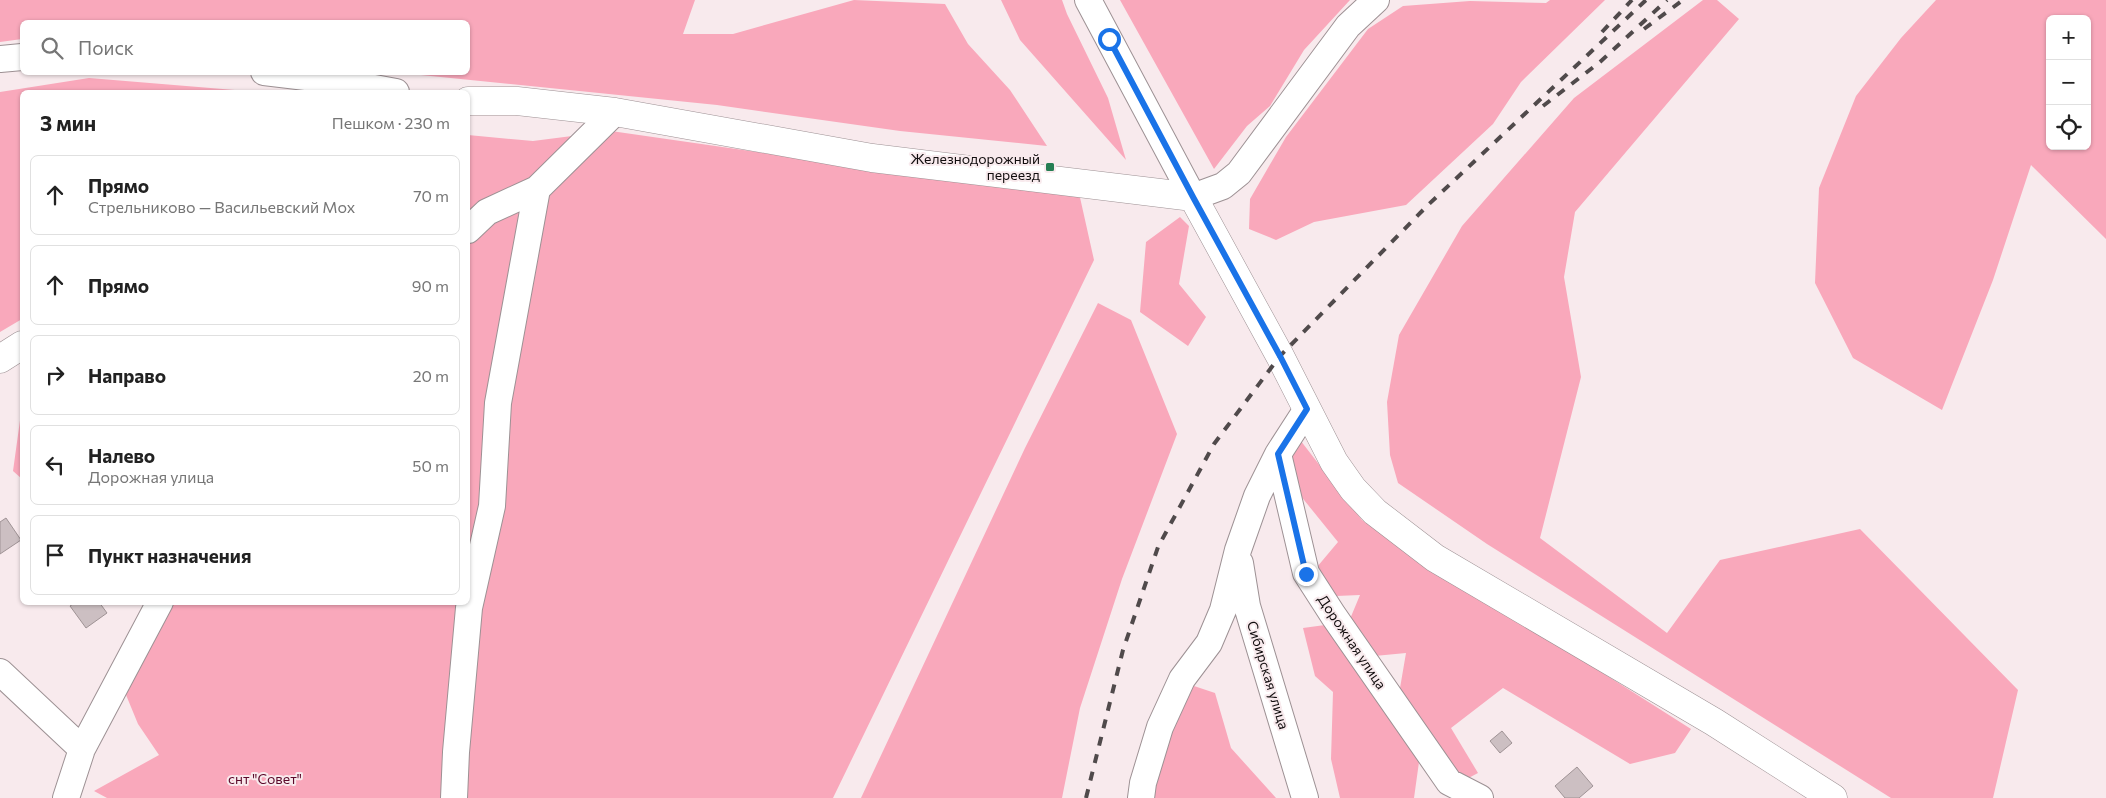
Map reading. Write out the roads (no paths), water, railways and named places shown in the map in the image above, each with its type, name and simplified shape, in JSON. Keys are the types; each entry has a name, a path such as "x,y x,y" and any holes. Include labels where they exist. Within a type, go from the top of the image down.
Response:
{"main road":[{"path":"470,101 510,100 615,112 872,158 1193,197 1280,356 1326,448 1348,482 1369,507 1400,533 1435,558 1714,722 1833,798"},
{"path":"0,359 20,346"}],"street":[{"path":"1088,0 1193,197 1223,186 1239,173 1348,26 1376,0"},
{"path":"0,59 20,57"},
{"path":"289,75 331,80 385,90"},
{"path":"470,228 487,212 537,189 615,112"},
{"path":"470,604 492,506 498,403 537,189"},
{"path":"1141,798 1143,782 1160,727 1182,679 1209,644 1223,610 1238,550 1257,496 1278,454 1307,409"},
{"name":"Дорожная улица","path":"1278,454 1306,574 1332,615 1449,782 1480,798"},
{"name":"Сибирская улица","path":"1238,550 1247,606 1304,798"},
{"path":"66,798 82,749 158,605"},
{"path":"454,798 456,752 470,605"},
{"path":"0,672 82,749"}],"railway":[{"path":"1602,32 1632,0"},
{"path":"1086,798 1123,650 1158,547 1214,444 1280,356 1428,205 1646,0"},
{"path":"1543,106 1600,62 1667,0"},
{"path":"1644,29 1683,0"}],"place":[{"name":"Железнодорожный переезд","path":"1050,167"}],"park label":[{"name":"снт \"Совет\"","path":"265,779"}]}
